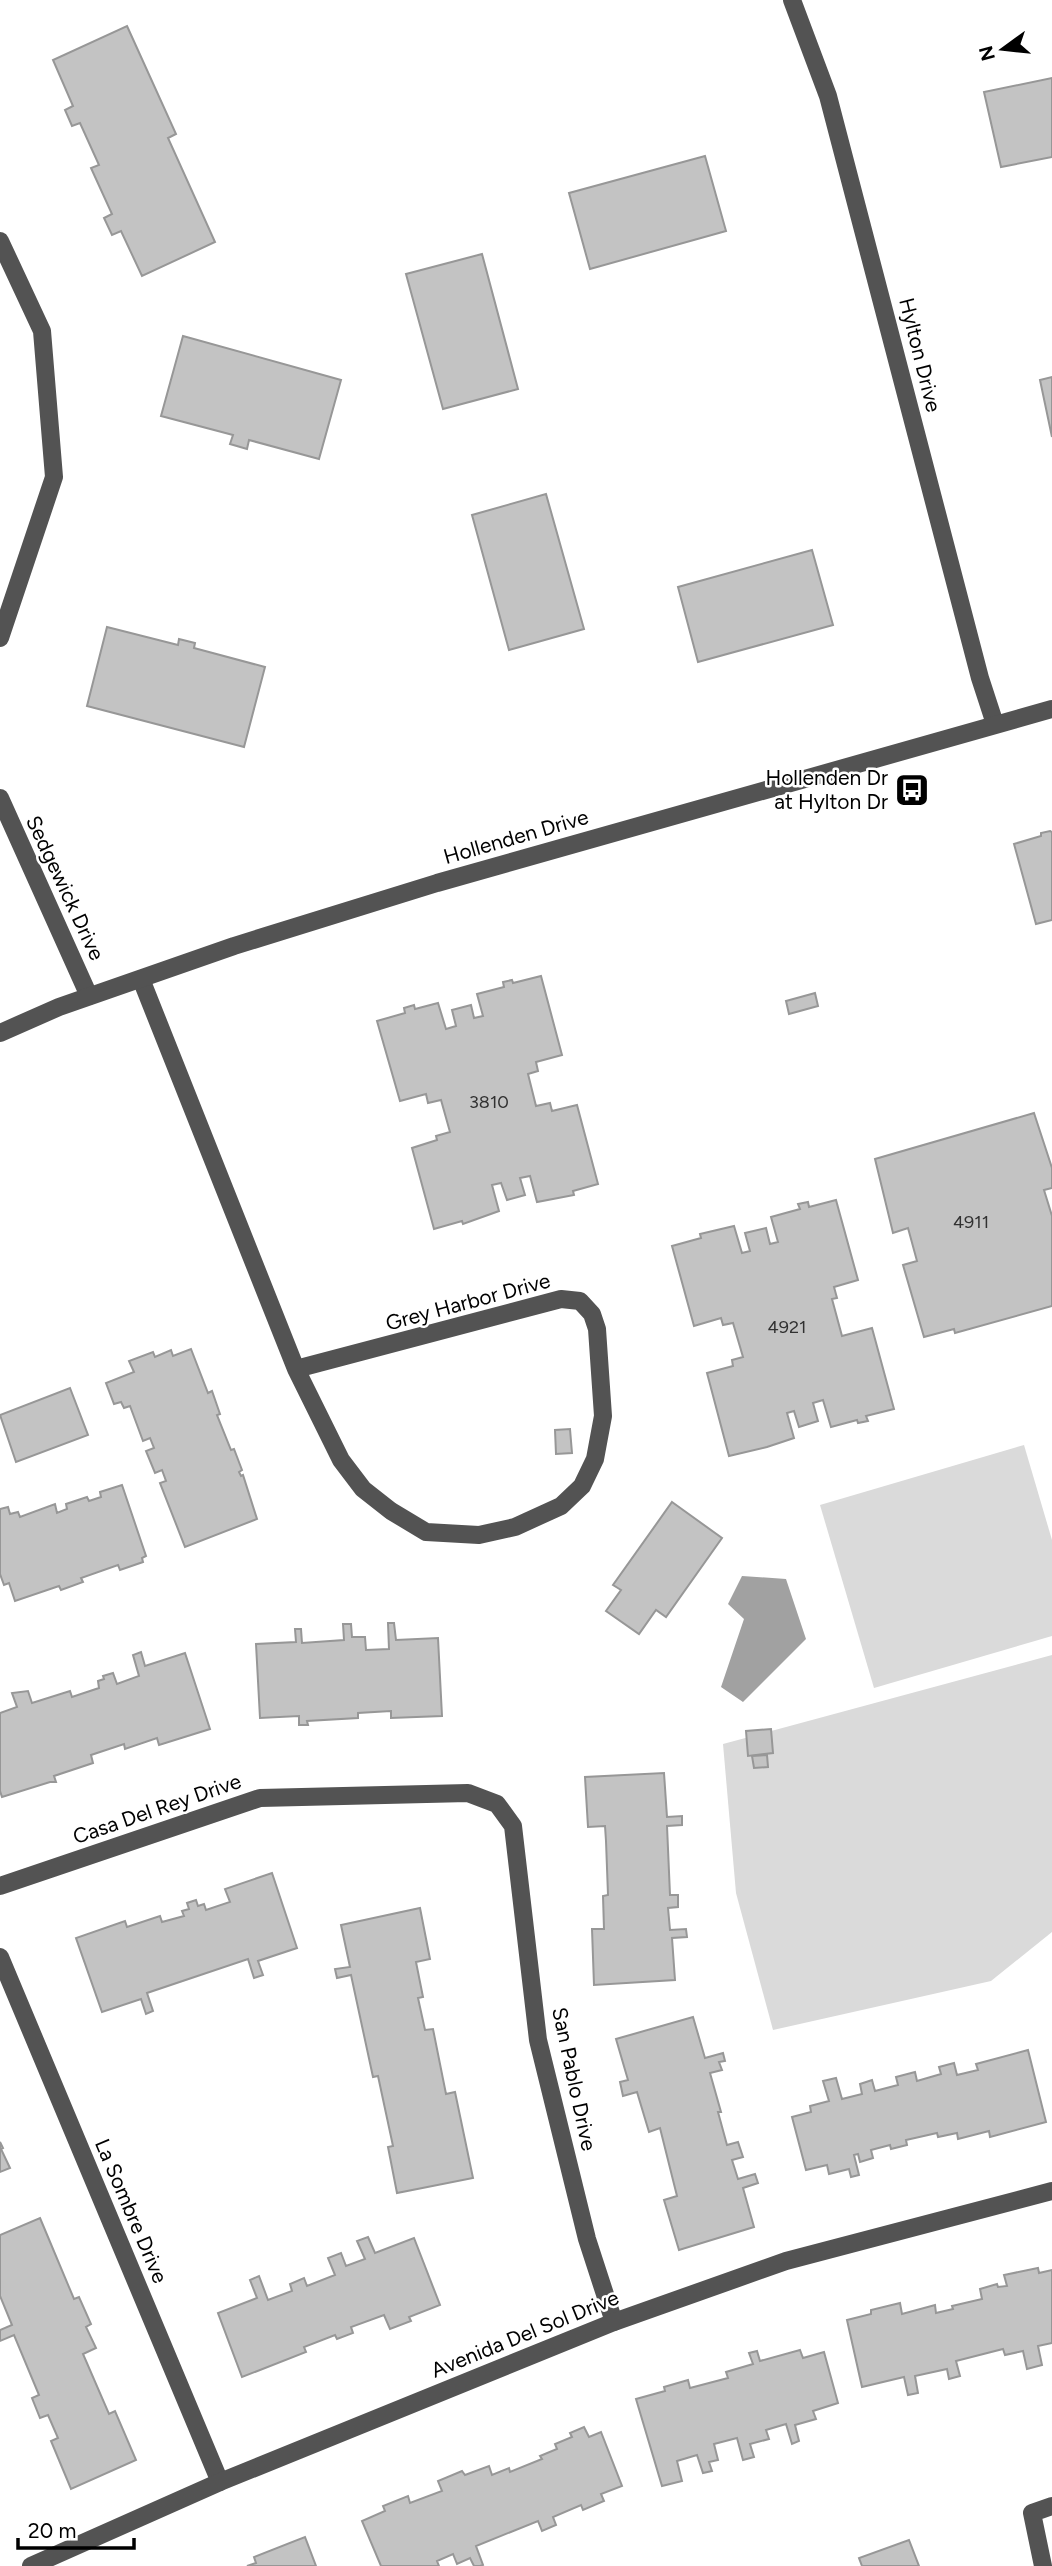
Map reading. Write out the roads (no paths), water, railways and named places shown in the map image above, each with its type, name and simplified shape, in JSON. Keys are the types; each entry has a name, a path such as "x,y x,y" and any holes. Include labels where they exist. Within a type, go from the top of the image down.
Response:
{"street":[{"name":"Hylton Drive","path":"793,0 828,96 980,678 995,724"},
{"path":"0,240 42,331 54,477 0,638"},
{"name":"Hollenden Drive","path":"0,1033 89,996 234,946 437,883 1052,709"},
{"name":"Sedgewick Drive","path":"0,798 89,996"},
{"name":"Grey Harbor Drive","path":"141,979 296,1369 341,1460 363,1489 391,1511 426,1532 479,1535 514,1527 561,1506 582,1486 595,1460 603,1416 597,1329 592,1314 580,1301 561,1300 296,1369"},
{"name":"Casa Del Rey Drive","path":"0,1885 260,1798 468,1793 498,1804"},
{"name":"San Pablo Drive","path":"498,1804 513,1826 538,2040 587,2239 614,2322"},
{"name":"La Sombre Drive","path":"0,1957 220,2482"},
{"name":"Avenida Del Sol Drive","path":"31,2566 220,2482 614,2322 786,2261 1052,2191"},
{"path":"1043,2566 1032,2513 1052,2505"}],"place":[{"name":"Hollenden Dr at Hylton Dr","path":"912,790"}]}
